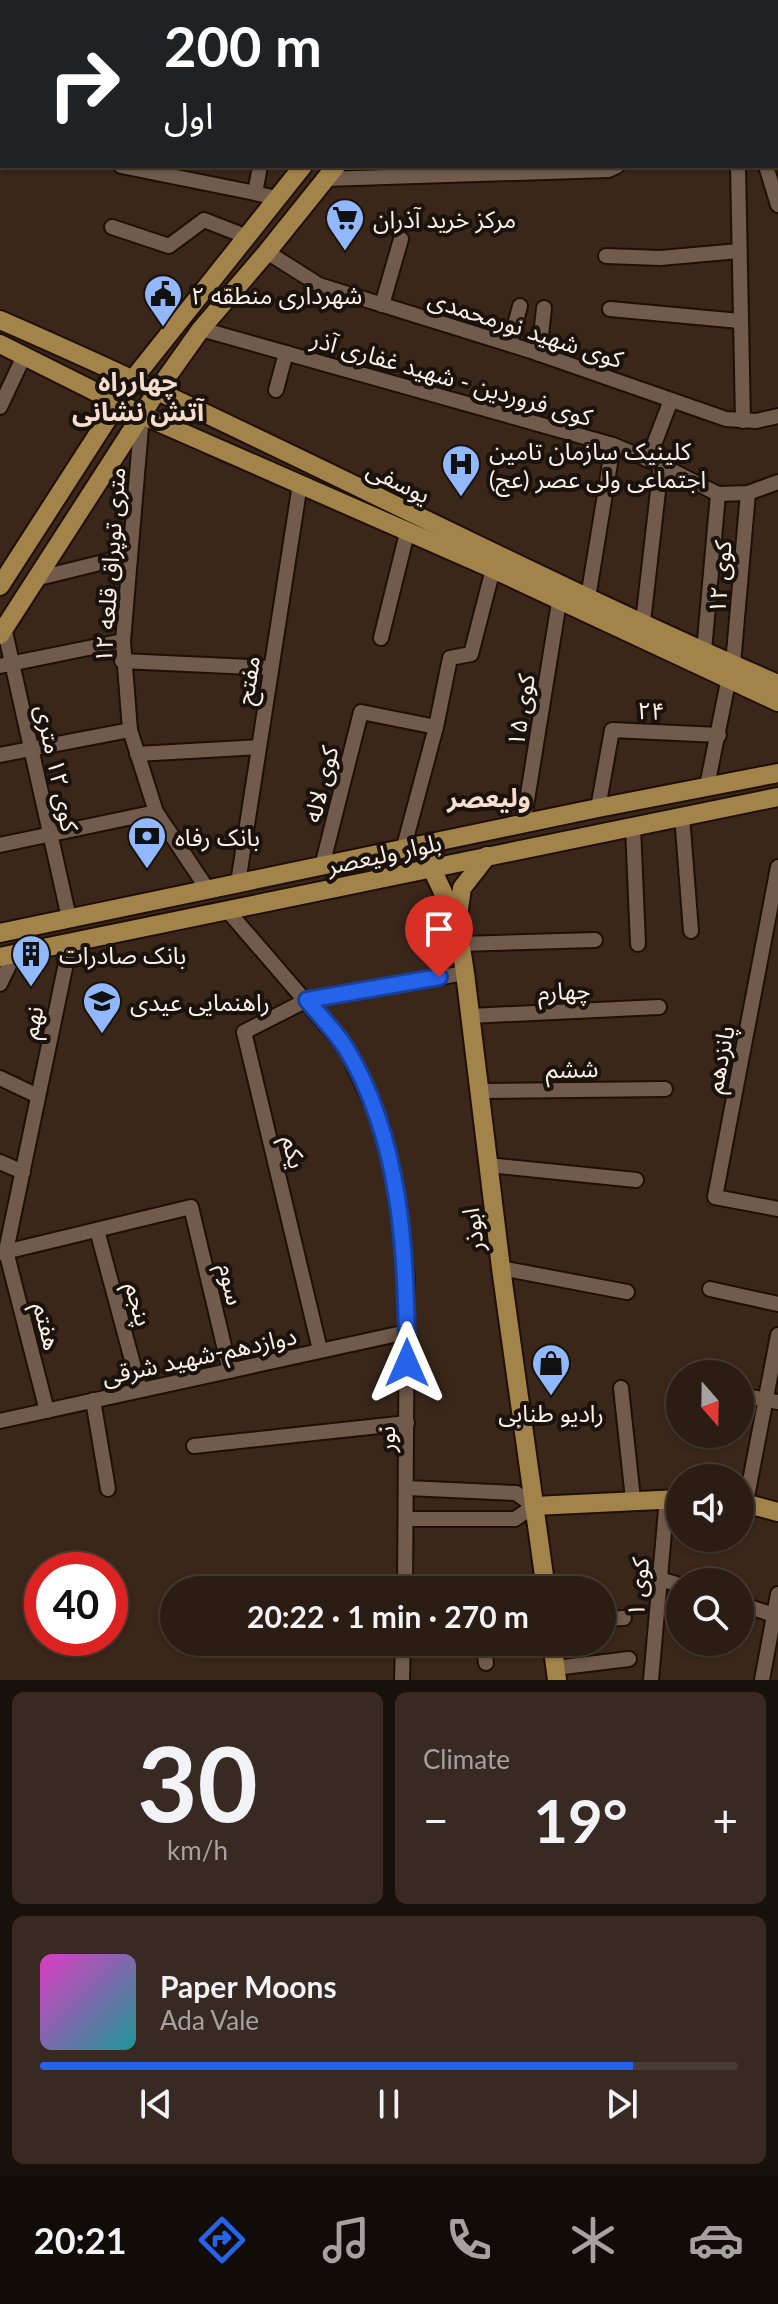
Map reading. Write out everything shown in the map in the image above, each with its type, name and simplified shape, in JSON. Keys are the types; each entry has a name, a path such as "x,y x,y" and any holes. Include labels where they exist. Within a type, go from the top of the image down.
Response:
{"main road":[{"path":"0,586 134,378 301,168"},
{"path":"2,631 157,391 201,329 331,172"},
{"path":"276,198 297,215"},
{"path":"245,236 267,252"},
{"name":"یوسفی","path":"0,320 134,378 559,602 731,671 778,684"},
{"name":"یوسفی","path":"0,344 142,415 300,484 411,524 643,622 704,651 778,702"},
{"name":"بلوار ولیعصر","path":"0,933 778,773"},
{"name":"بلوار ولیعصر","path":"7,956 778,797"},
{"name":"ابوذر","path":"429,845 432,869 457,922 544,1576"},
{"path":"457,922 462,888 487,856"},
{"path":"208,890 227,910"},
{"path":"534,1506 666,1498"},
{"path":"754,1505 778,1512"}],"street":[{"path":"131,168 276,198"},
{"path":"255,193 260,168"},
{"path":"331,172 612,168"},
{"path":"738,168 743,421"},
{"path":"767,168 778,205"},
{"path":"112,227 169,246 204,220 245,236"},
{"path":"382,305 401,239"},
{"path":"606,256 660,258 739,251"},
{"name":"کوی شهید نورمحمدی","path":"267,252 319,285 510,344 726,419 756,421 778,416"},
{"path":"510,344 520,306"},
{"path":"539,354 544,308"},
{"path":"610,309 740,321"},
{"name":"کوی فروردین - شهید غفاری آذر","path":"201,329 613,445 718,494 748,493 778,482"},
{"path":"276,390 286,353"},
{"path":"0,407 24,356"},
{"path":"643,622 654,462 671,400"},
{"name":"۱۲ متری توپراق قلعه","path":"142,415 128,556 122,661 130,730 156,812 208,890"},
{"path":"588,598 613,445"},
{"name":"مفتح","path":"238,883 300,484"},
{"name":"کوی ۱۲","path":"707,786 731,671 748,493"},
{"path":"704,651 718,494"},
{"path":"381,638 411,524"},
{"path":"35,579 128,556"},
{"path":"403,850 436,727 450,658 471,654 493,569"},
{"name":"کوی ۱۵","path":"523,825 559,602"},
{"name":"کوی ۱۲ متری","path":"2,631 6,664 31,749 69,918"},
{"path":"6,664 123,641"},
{"path":"122,661 271,668"},
{"name":"کوی لاله","path":"322,866 361,712 436,727"},
{"path":"0,755 130,730"},
{"name":"۲۴","path":"598,808 612,730 719,735"},
{"path":"137,754 259,747"},
{"path":"0,845 156,812"},
{"path":"682,816 691,931"},
{"path":"633,827 638,944"},
{"name":"پانزدهم","path":"778,867 715,1197 778,1209"},
{"name":"نور","path":"227,910 345,1047 382,1126 395,1188 407,1280 405,1576"},
{"path":"460,944 595,940"},
{"name":"نهم","path":"3,1252 23,1172 70,944"},
{"path":"0,984 7,956"},
{"path":"307,1000 465,973"},
{"name":"یکم","path":"307,1000 244,1032 320,1350"},
{"name":"چهارم","path":"470,1016 659,1007"},
{"path":"0,1078 38,1096"},
{"name":"ششم","path":"479,1091 665,1089"},
{"path":"0,1162 23,1172"},
{"path":"488,1165 636,1180"},
{"name":"سوم","path":"97,1230 191,1207 230,1371"},
{"path":"3,1252 97,1230"},
{"name":"پنجم","path":"97,1230 140,1390"},
{"name":"هفتم","path":"3,1252 47,1411"},
{"path":"501,1268 627,1292"},
{"path":"710,1289 778,1304"},
{"name":"دوازدهم-شهید شرقی","path":"0,1421 407,1332"},
{"path":"754,1464 772,1401 778,1335"},
{"path":"621,1388 633,1499"},
{"path":"93,1400 108,1489"},
{"path":"194,1446 407,1423"},
{"path":"406,1519 515,1519 534,1506 516,1493 407,1488"},
{"name":"کوی ۱","path":"651,1680 659,1579 666,1538"},
{"path":"659,1579 666,1581"},
{"path":"762,1680 773,1653 778,1594"},
{"path":"754,1609 774,1615"},
{"path":"616,1618 624,1618"},
{"path":"402,1680 403,1656"},
{"path":"485,1656 486,1663"},
{"path":"556,1674 629,1659"}],"place":[{"name":"مرکز خرید آذران","path":"345,252"},
{"name":"شهرداری منطقه ۲","path":"163,328"},
{"name":"کلینیک سازمان تامین اجتماعی ولی عصر (عج)","path":"461,498"},
{"name":"بانک رفاه","path":"147,870"},
{"name":"بانک صادرات","path":"31,988"},
{"name":"راهنمایی عیدی","path":"102,1035"},
{"name":"رادیو طنابی","path":"551,1397"}],"district":[{"name":"چهارراه آتش نشانی","path":"138,396"},
{"name":"ولیعصر","path":"489,797"}],"route":[{"path":"407,1363 407,1280 395,1188 382,1126 345,1047 307,1000 439,977"}]}
